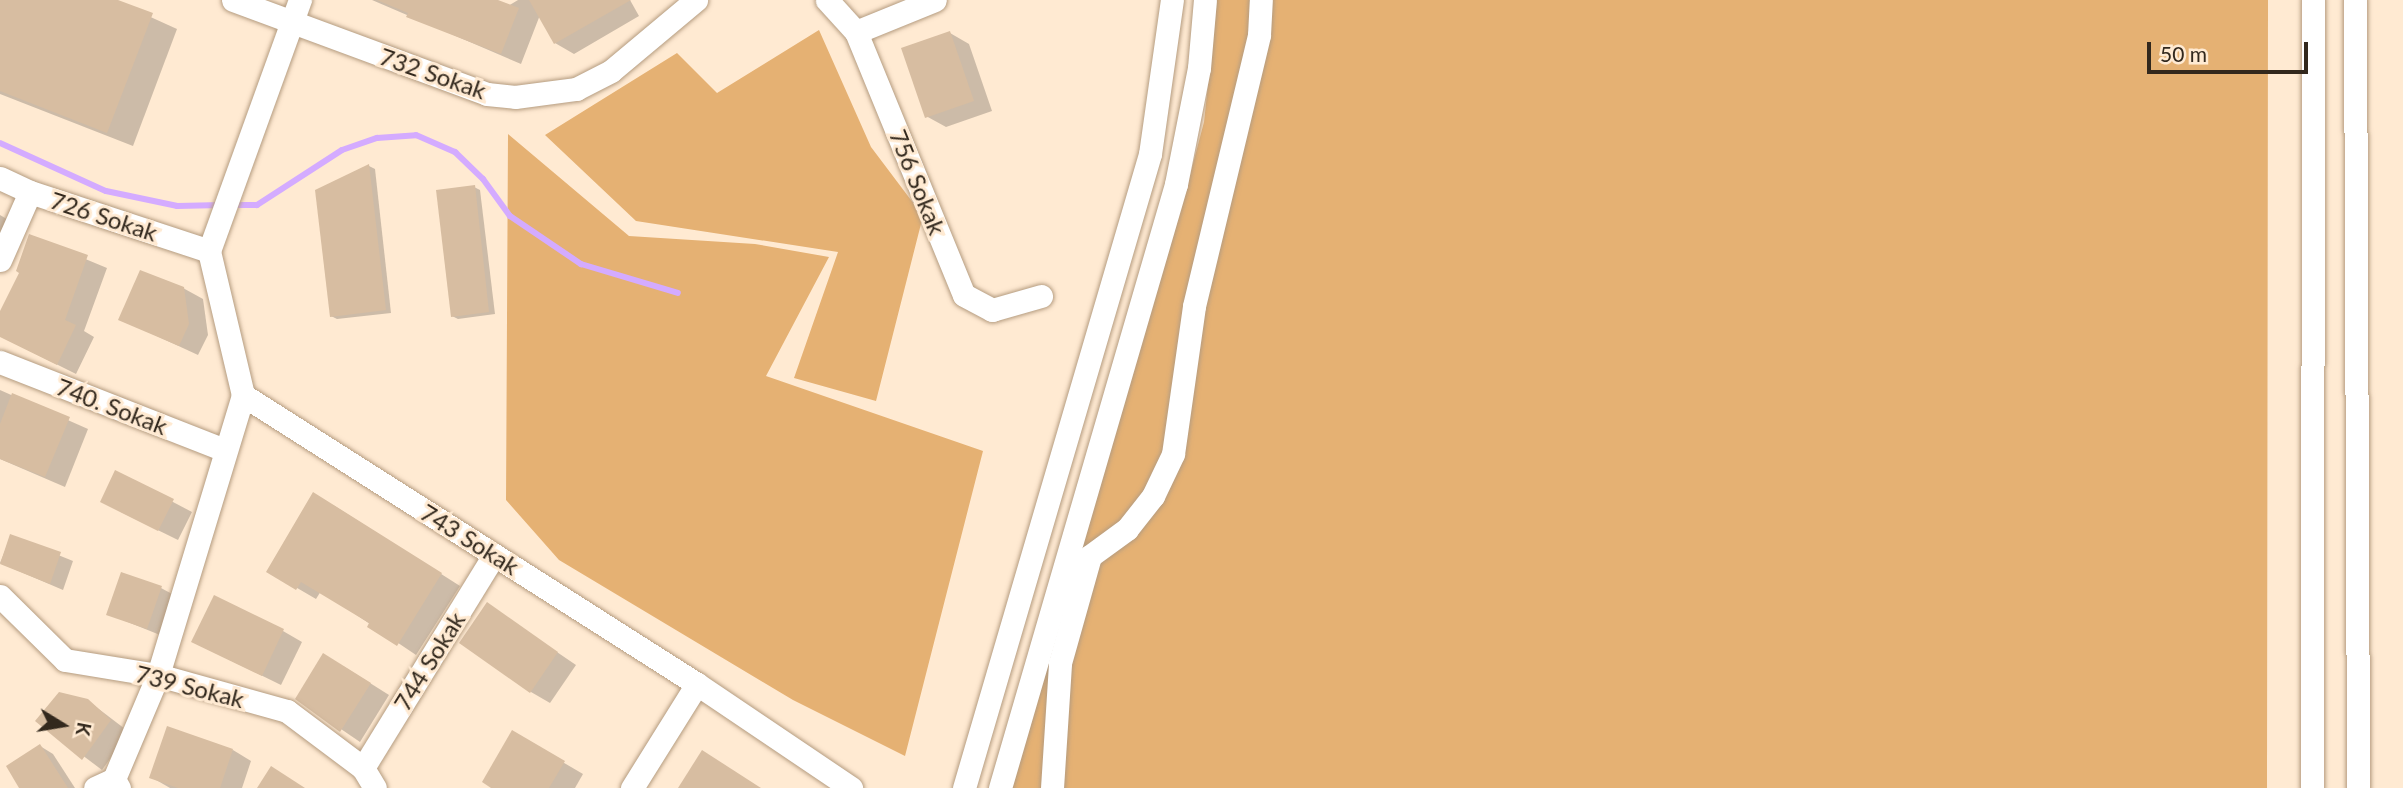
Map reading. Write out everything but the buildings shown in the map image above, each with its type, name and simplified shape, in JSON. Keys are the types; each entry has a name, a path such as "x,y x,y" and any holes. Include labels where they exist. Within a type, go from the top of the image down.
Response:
{"street":[{"name":"732 Sokak","path":"233,0 487,94 536,96 576,89 611,71 696,0"},
{"path":"109,785 158,675 243,395 209,251 300,0"},
{"name":"756 Sokak","path":"827,0 856,32 964,295 992,310 1041,296"},
{"path":"856,32 935,0"},
{"path":"964,788 1150,154 1172,0"},
{"path":"1000,788 1176,184 1199,68 1205,0"},
{"path":"1052,788 1060,663 1090,556 1127,529 1153,496 1173,454 1194,306 1259,35 1261,0"},
{"path":"2312,788 2313,0"},
{"path":"2356,0 2358,788"},
{"name":"726 Sokak","path":"0,178 30,192 209,251"},
{"path":"0,260 30,192"},
{"name":"740. Sokak","path":"0,362 225,450"},
{"name":"743 Sokak","path":"243,395 697,684 851,788"},
{"name":"744 Sokak","path":"363,768 495,555"},
{"name":"739 Sokak","path":"0,596 65,660 158,675 287,711 363,768 375,788"},
{"path":"632,788 697,684"}],"shaded area":[{"path":"1217,0 2268,0 2267,788 1009,788 1204,122"},
{"path":"819,30 871,147 923,216 876,401 794,378 838,252 636,221 545,135 677,53 717,93"},
{"path":"508,134 629,236 755,244 829,257 766,376 983,451 905,756 793,700 559,560 506,500"}],"waterway":[{"path":"233,205 257,205 342,150 377,138 416,135 455,152 483,179 510,216 581,264 678,293"},
{"path":"0,143 106,191 177,206 222,205"}]}
